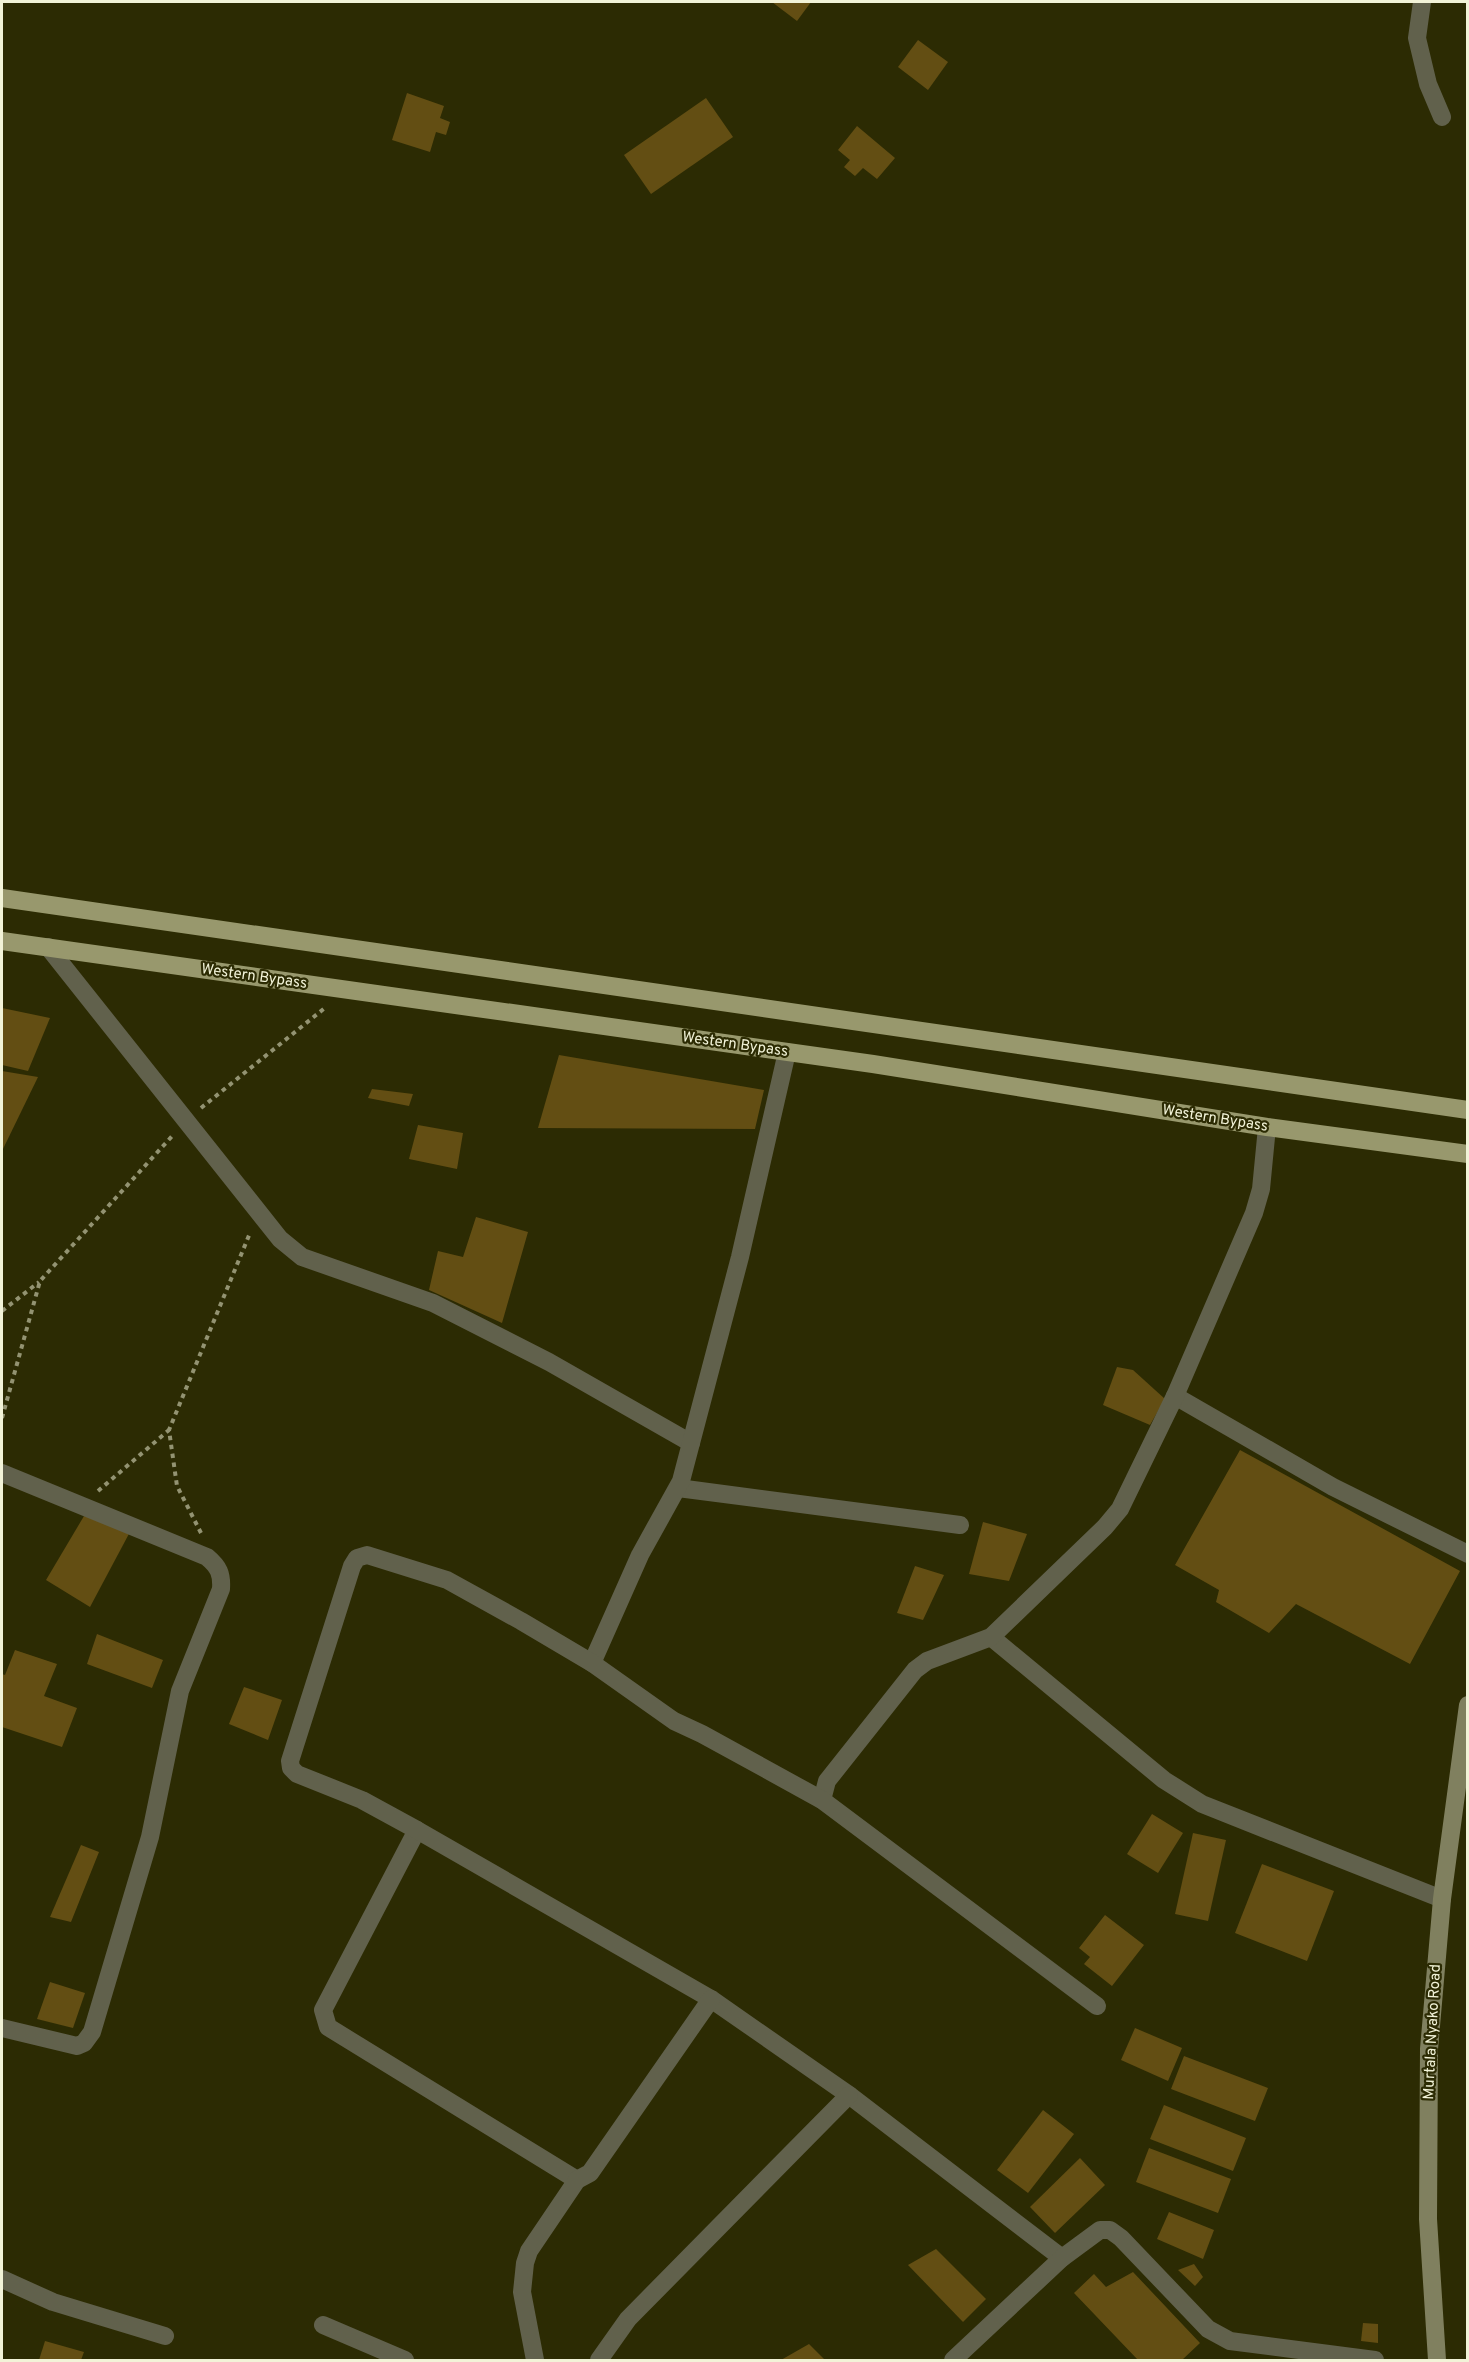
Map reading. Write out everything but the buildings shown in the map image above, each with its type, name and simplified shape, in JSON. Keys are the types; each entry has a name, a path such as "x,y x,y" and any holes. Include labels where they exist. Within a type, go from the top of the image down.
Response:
{"main road":[{"path":"2,898 1467,1110"},
{"name":"Western Bypass","path":"2,941 787,1052 1267,1127 1466,1154"}],"street":[{"path":"1422,2 1417,38 1428,84 1442,117"},
{"path":"48,947 280,1239 303,1257 433,1303 549,1362 691,1443"},
{"path":"592,1663 640,1555 678,1488 740,1257 787,1052"},
{"path":"822,1800 827,1781 915,1670 927,1661 991,1637 1113,1519 1175,1396 1254,1213 1260,1189 1267,1127"},
{"path":"1175,1396 1333,1486 1467,1554"},
{"path":"2,1473 207,1557 218,1566 222,1575 221,1589 180,1691 150,1837 92,2032 84,2043 77,2046 2,2028"},
{"path":"678,1488 960,1525"},
{"path":"1062,2258 849,2095 711,1999 362,1800 297,1774 291,1768 290,1761 352,1566 357,1558 367,1555 447,1580 521,1621 592,1663 674,1721 822,1800 1098,2006"},
{"path":"991,1637 1164,1780 1202,1804 1442,1899"},
{"name":"Murtala Nyako Road","path":"1437,2361 1428,2219 1429,2049 1442,1899 1467,1705"},
{"path":"417,1830 323,2010 328,2027 577,2180"},
{"path":"535,2361 522,2292 525,2263 529,2250 577,2180 590,2173 711,1999"},
{"path":"599,2361 628,2319 849,2095"},
{"path":"953,2361 1062,2258 1100,2230 1110,2230 1121,2238 1208,2329 1220,2337 1230,2341 1376,2361"},
{"path":"2,2279 53,2302 165,2336"},
{"path":"322,2325 405,2361"}],"path":[{"path":"2,1311 40,1281 186,1121 347,990"},
{"path":"81,1505 170,1430 259,1212"},
{"path":"2,1418 40,1281"},
{"path":"170,1430 177,1486 203,1536"}]}
